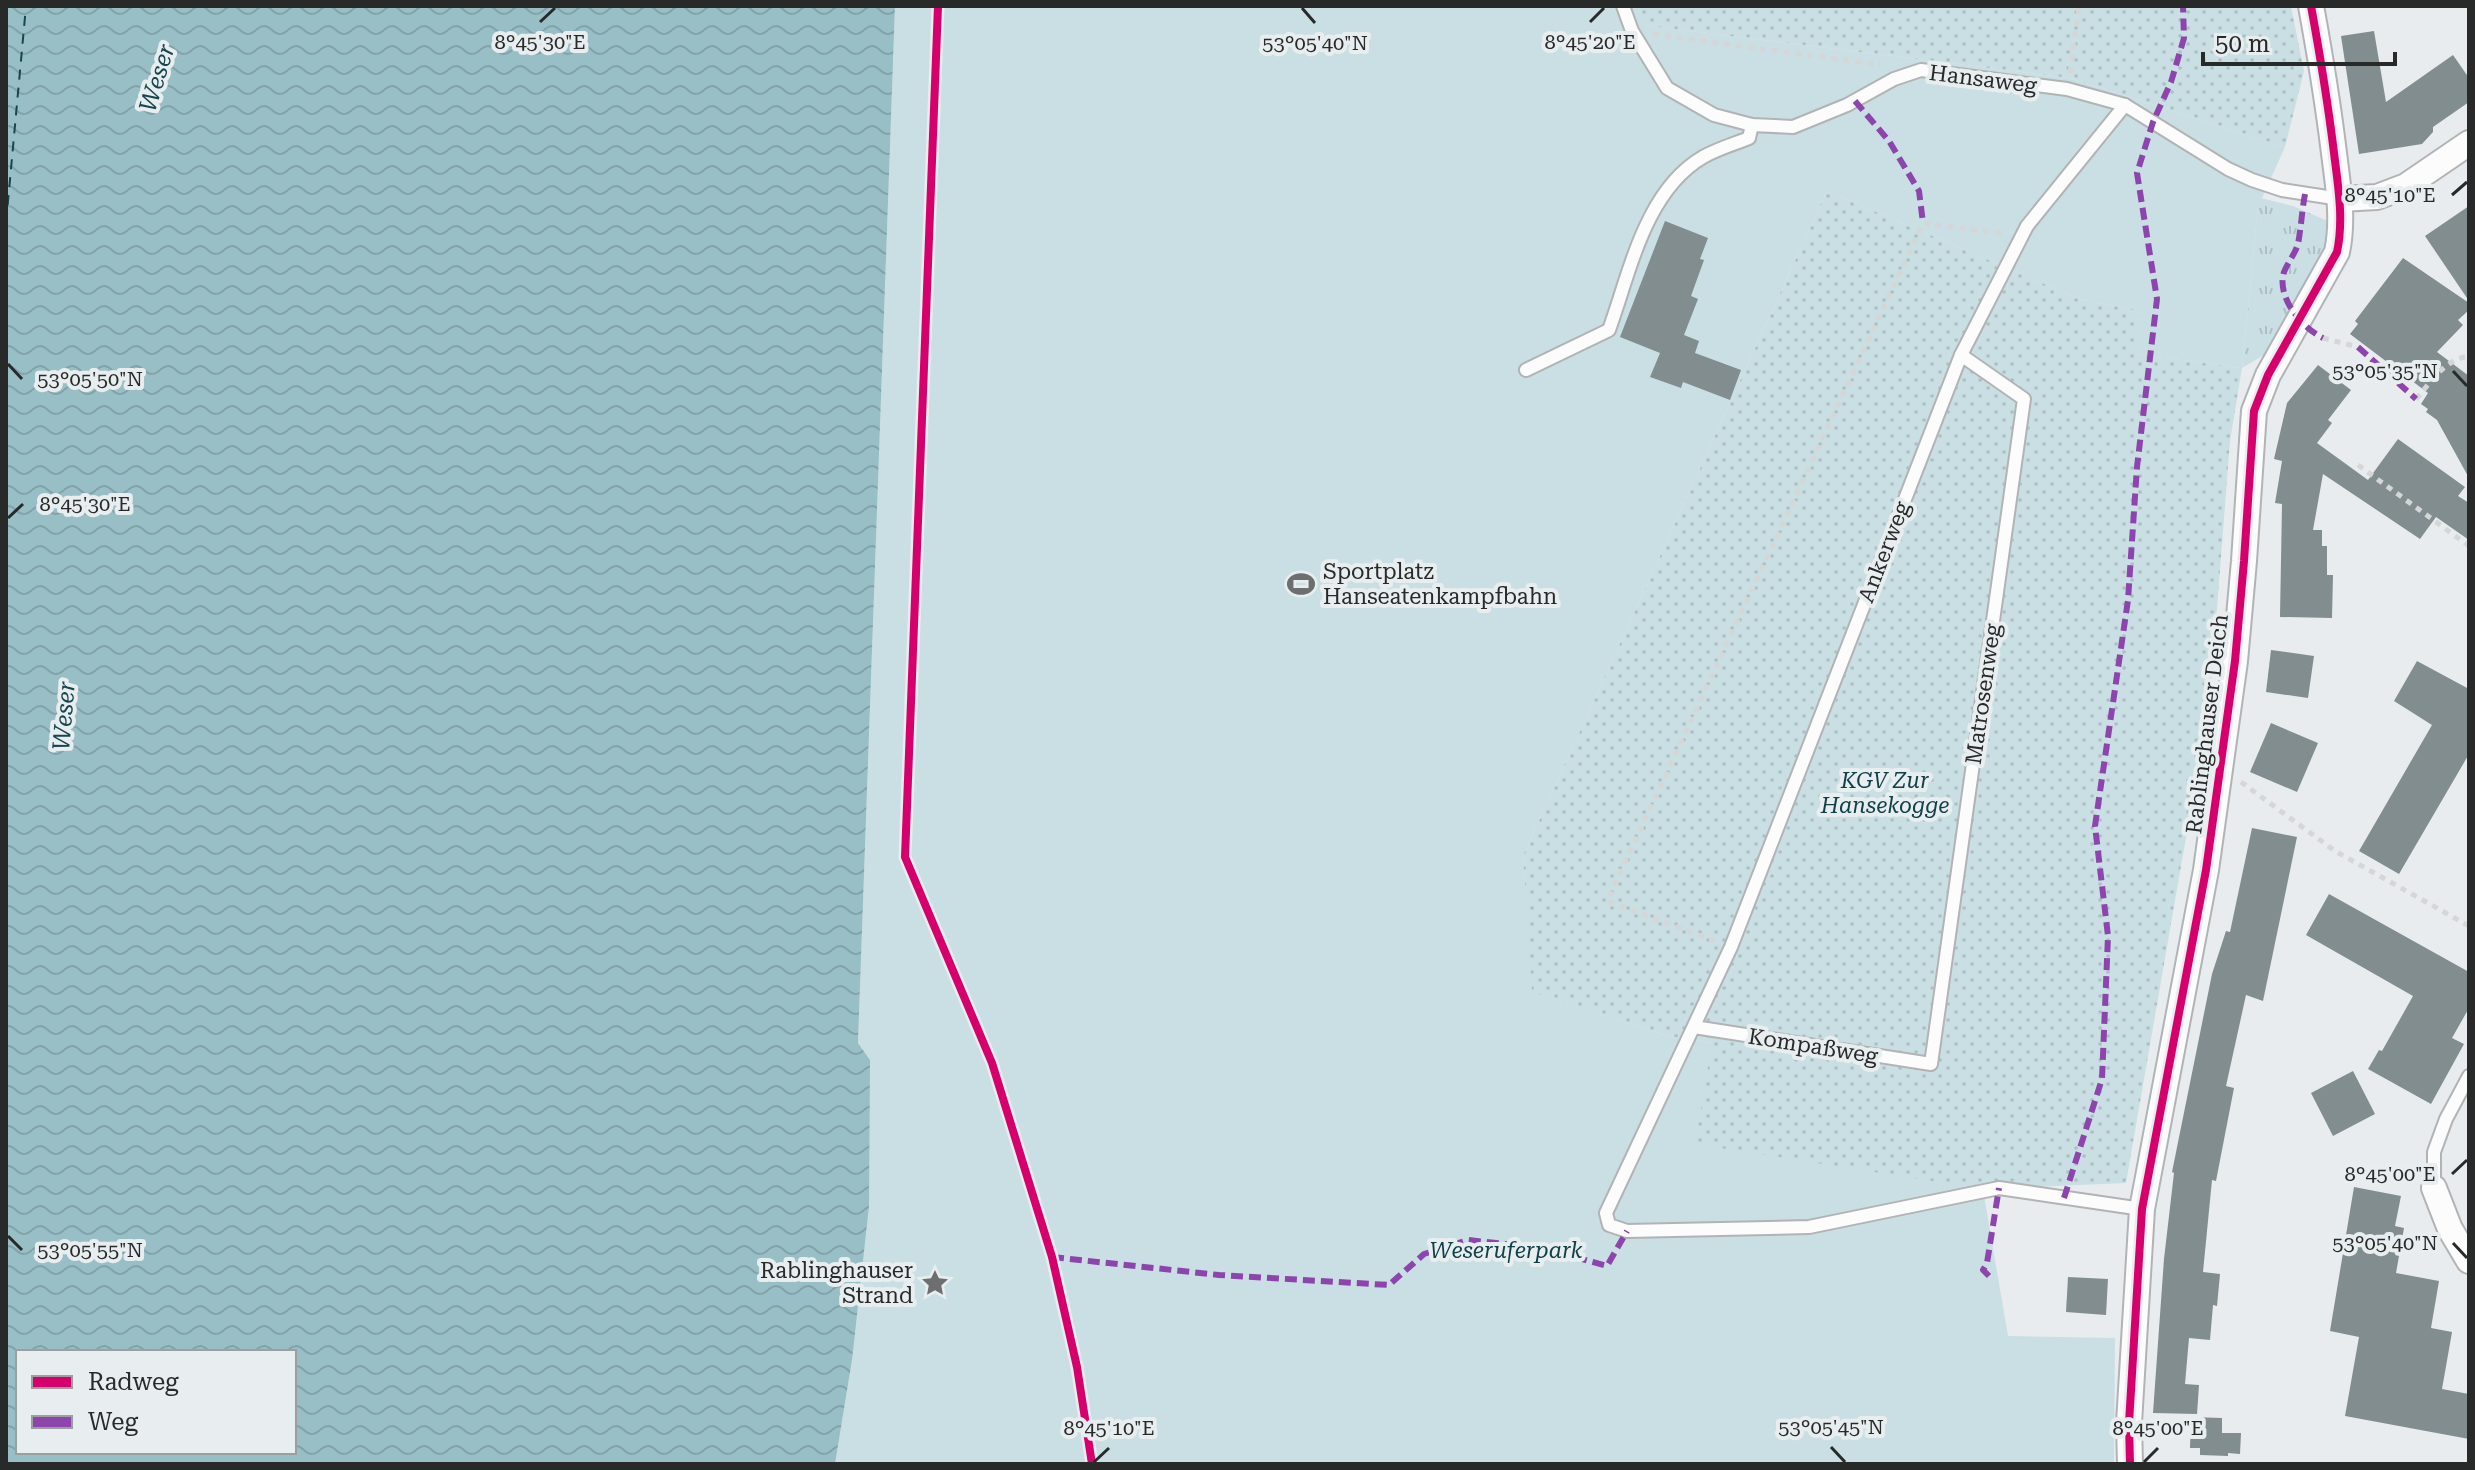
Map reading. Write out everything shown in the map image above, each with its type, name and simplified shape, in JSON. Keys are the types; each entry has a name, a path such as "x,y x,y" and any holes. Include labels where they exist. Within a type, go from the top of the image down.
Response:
{"street":[{"name":"Rablinghauser Deich","path":"2130,1464 2129,1423 2142,1209 2206,870 2244,561 2254,411 2268,375 2337,252 2341,235 2340,199 2311,6"},
{"path":"2340,199 2377,197 2406,186 2469,143"},
{"path":"2434,1188 2450,1229 2469,1261"}],"lane":[{"name":"Hansaweg","path":"1623,6 1632,31 1667,88 1714,115 1752,125 1793,127 1847,105 1894,79 1921,70 2067,89 2125,105 2228,169 2252,180 2282,190 2340,199"},
{"name":"Ankerweg","path":"2125,105 2027,226 1961,355 1731,947 1606,1213 1609,1225 1627,1231 1809,1227 1999,1188 2142,1209"},
{"path":"1526,370 1609,330 1647,223 1670,186 1701,158 1749,138 1752,125"},
{"name":"Matrosenweg","path":"1931,1064 2024,399 1961,355"},
{"name":"Kompaßweg","path":"1694,1027 1931,1064"},
{"path":"2434,1188 2434,1152 2446,1119 2469,1076"}],"path":[{"path":"2067,89 2079,6"},
{"path":"1632,31 1921,70"},
{"path":"1731,947 1607,901 1923,223 2003,234 2027,226"},
{"path":"2323,338 2358,347"},
{"path":"2416,399 2445,365 2469,356"},
{"path":"2358,465 2469,546"},
{"path":"2220,768 2335,851 2469,926"}],"green space":[{"name":"Weseruferpark","path":"895,6 1639,6 1644,25 2070,78 2285,147 2258,207 2242,368 2134,354 2139,310 2082,300 1827,191 1523,856 1533,992 1668,1036 1712,1043 1983,1189 2008,1336 2115,1338 2114,1464 835,1464 852,1360 870,1060 858,1043"},
{"path":"1639,6 2291,6 2304,71 2285,147 2070,78 1643,25"},
{"name":"KGV Zur Hansekogge","path":"1827,191 2082,300 2139,310 2135,354 2242,368 2230,441 2210,699 2126,1183 1983,1189 1695,1144 1712,1043 1668,1036 1532,992 1523,856"},
{"path":"2261,198 2293,206 2328,221 2323,257 2264,355 2242,368 2258,207"}],"water":[{"name":"Weser","path":"6,6 895,6 858,1043 870,1060 869,1206 852,1360 835,1464 6,1464"}],"building":[{"path":"2374,31 2386,102 2453,55 2469,78 2469,102 2433,127 2433,132 2422,144 2359,154 2341,36"},
{"path":"2469,206 2469,301 2425,236"},
{"path":"1665,221 1708,238 1691,296 1698,299 1684,335 1699,341 1695,353 1741,370 1730,400 1683,382 1681,388 1650,377 1660,353 1620,337"},
{"path":"2403,258 2469,303 2469,310 2458,320 2463,325 2437,352 2469,376 2469,478 2437,420 2421,404 2428,393 2350,334 2358,324 2355,321"},
{"path":"2318,365 2351,390 2328,420 2332,423 2317,443 2368,480 2398,439 2465,487 2458,496 2469,503 2469,540 2436,517 2420,539 2323,474 2313,530 2322,530 2322,546 2327,546 2327,575 2333,575 2332,618 2280,617 2282,504 2275,503 2282,461 2274,459 2287,403"},
{"path":"2271,650 2314,656 2308,698 2266,692"},
{"path":"2417,661 2469,689 2469,754 2399,874 2359,851 2432,725 2394,701"},
{"path":"2271,723 2318,743 2297,792 2250,772"},
{"path":"2252,828 2297,837 2263,1001 2246,995 2226,1086 2234,1088 2216,1181 2212,1180 2203,1272 2220,1274 2217,1306 2213,1305 2210,1340 2189,1338 2185,1384 2199,1385 2197,1414 2153,1413 2172,1172 2212,974 2226,931 2230,932"},
{"path":"2329,894 2469,972 2469,1008 2452,1038 2464,1044 2431,1104 2368,1069 2379,1050 2382,1051 2413,996 2306,935"},
{"path":"2353,1071 2375,1114 2333,1136 2311,1093"},
{"path":"2354,1187 2401,1196 2395,1226 2404,1228 2396,1273 2439,1281 2431,1328 2452,1332 2442,1389 2469,1394 2469,1439 2345,1416 2359,1337 2330,1331"},
{"path":"2068,1277 2108,1279 2106,1315 2066,1312"},
{"path":"2191,1417 2222,1418 2222,1433 2241,1433 2240,1454 2200,1455 2200,1448 2190,1448"}],"ferry route":[{"path":"6,223 26,6"}],"marked path":[{"path":"2064,1198 2102,1079 2108,936 2095,826 2128,600 2137,467 2157,299 2137,173 2184,38 2183,6"},
{"path":"1855,101 1889,141 1919,191 1923,223"},
{"path":"2305,194 2298,244 2284,272 2284,291 2299,319 2323,338"},
{"path":"2358,347 2416,399"},
{"path":"1989,1276 1983,1270 1987,1263 1999,1188"},
{"path":"1052,1257 1219,1275 1389,1285 1424,1254 1468,1240 1542,1248 1607,1266 1627,1231"}],"cycle path":[{"path":"938,6 905,857 992,1063 1052,1257 1077,1367 1092,1464"},
{"path":"2130,1464 2129,1423 2142,1209 2206,870 2235,661 2254,411 2268,375 2337,252 2339,240 2337,178 2311,6"}],"place":[{"name":"Sportplatz Hanseatenkampfbahn","path":"1301,584"},
{"name":"Rablinghauser Strand","path":"935,1283"}]}
